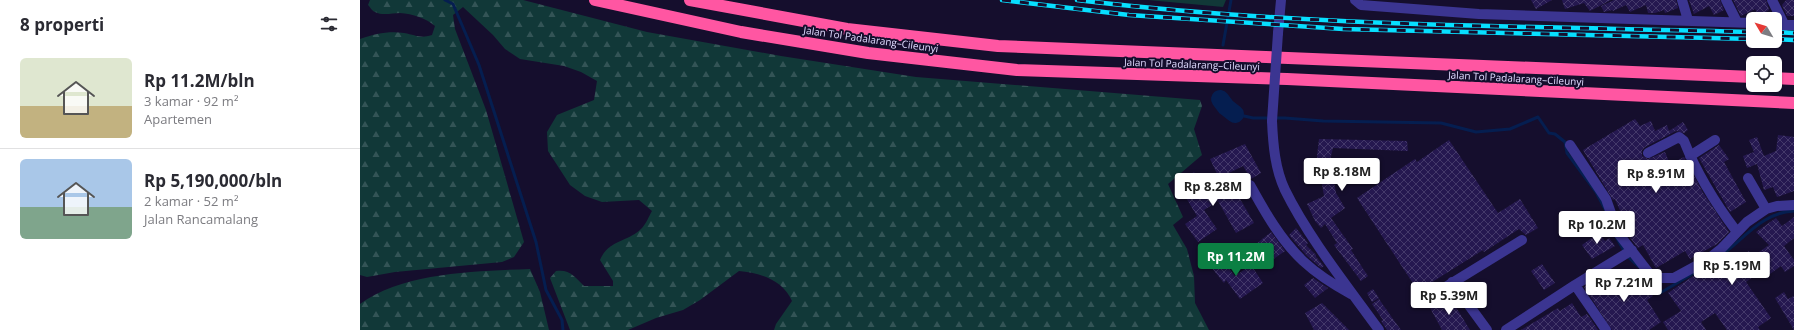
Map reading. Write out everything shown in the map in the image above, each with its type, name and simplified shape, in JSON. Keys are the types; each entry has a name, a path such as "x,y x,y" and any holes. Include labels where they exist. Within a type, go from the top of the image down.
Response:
{"highway":[{"name":"Jalan Tol Padalarang–Cileunyi","path":"595,0 741,32 868,53 1017,70 1287,79 1794,103"},
{"name":"Jalan Tol Padalarang–Cileunyi","path":"690,0 847,29 998,46 1746,77"},
{"path":"1782,78 1794,79"}],"street":[{"path":"1281,0 1272,121 1276,163 1285,189 1306,225 1378,330"},
{"path":"1355,0 1361,5 1479,14 1746,23"},
{"path":"1682,0 1688,20"},
{"path":"1726,0 1737,22"},
{"path":"1772,0 1790,25"},
{"path":"1648,153 1679,137 1684,141 1690,156 1713,199 1737,232"},
{"path":"1690,156 1715,140"},
{"path":"1570,145 1606,199 1618,233 1628,253 1649,273 1657,278 1674,278 1707,260 1721,249 1754,216 1766,209 1794,205"},
{"path":"1748,178 1766,209"},
{"path":"1250,185 1281,236 1302,261 1333,284 1355,297"},
{"path":"1438,291 1522,240"},
{"path":"1506,330 1575,285 1628,253"},
{"path":"1452,282 1487,330"},
{"path":"1575,285 1606,330"}],"green space":[{"path":"370,0 523,0 647,32 781,56 916,77 1200,100 1202,106 1194,129 1202,155 1168,184 1183,217 1173,225 1187,249 1194,276 1195,303 1209,330 774,330 776,324 792,301 788,294 777,283 770,279 739,271 700,300 683,310 656,318 628,330 570,330 550,278 556,271 565,271 572,274 584,286 613,286 613,281 600,260 604,253 614,244 637,233 642,228 652,211 639,200 602,202 585,196 570,185 548,151 547,132 557,115 594,100 597,81 581,72 564,66 520,59 505,49 493,35 463,7 453,15 455,29 486,110 524,242 514,257 502,262 395,272 367,277 360,275 360,39 376,34 392,32 421,37 428,36 432,35 435,26 410,14 384,14 375,12 368,5"},
{"path":"1148,0 1226,0 1223,7"},
{"path":"530,269 540,292 549,330 360,330 360,304 378,293 398,285 442,275"}],"building":[{"path":"1531,0 1552,0 1536,9"},
{"path":"1562,0 1611,0 1590,11 1584,3 1565,9"},
{"path":"1614,0 1676,0 1678,8 1665,13 1664,10 1655,13 1648,13 1646,5 1630,12 1626,5 1613,11 1604,12 1601,6"},
{"path":"1689,0 1720,0 1724,10 1714,15 1709,6 1694,14"},
{"path":"1733,0 1766,0 1769,10 1766,12 1757,12 1755,9 1746,12 1741,16"},
{"path":"1786,0 1794,0 1794,16 1787,16 1782,5"},
{"path":"1635,119 1640,126 1651,121 1655,131 1667,125 1669,131 1683,122 1688,130 1684,133 1676,131 1645,147 1642,150 1642,156 1648,159 1665,152 1670,164 1684,157 1702,191 1729,232 1717,244 1690,259 1685,251 1656,268 1643,245 1638,248 1627,234 1629,232 1615,199 1613,200 1583,150"},
{"path":"1778,135 1794,137 1794,191 1777,197 1773,187 1764,190 1757,164 1747,168 1743,156 1754,152 1749,140 1757,137 1764,156 1776,151"},
{"path":"1319,139 1407,141 1408,151 1333,148 1330,160 1336,193 1345,208 1331,218 1353,249 1351,250 1368,276 1361,281 1334,245 1337,243 1325,224 1321,228 1315,221 1307,204 1324,196 1317,156"},
{"path":"1449,140 1498,213 1520,199 1538,228 1526,235 1519,229 1484,252 1483,250 1418,291 1357,198 1415,159 1417,162"},
{"path":"1245,144 1261,173 1251,179 1243,166 1219,178 1210,159"},
{"path":"1719,145 1729,159 1724,162 1746,202 1730,212 1699,158"},
{"path":"1194,172 1208,195 1227,184 1232,194 1236,192 1254,223 1236,233 1218,201 1204,210 1217,229 1198,242 1185,224 1197,216 1177,183"},
{"path":"1794,217 1794,238 1784,246 1794,260 1794,266 1785,272 1781,266 1770,274 1766,268 1746,282 1771,318 1758,327 1760,330 1727,330 1715,313 1701,322 1706,330 1668,330 1663,322 1681,311 1668,293 1701,271 1703,274 1716,265 1715,262 1727,253 1733,262 1749,251 1753,256 1769,245 1756,232 1776,218 1782,226"},
{"path":"1296,228 1308,243 1306,245 1324,266 1321,268 1307,256 1289,235"},
{"path":"1597,230 1605,241 1609,238 1615,246 1592,259 1582,245 1593,237 1591,234"},
{"path":"1271,232 1285,251 1268,263 1266,260 1258,265 1253,256 1261,252 1256,244"},
{"path":"1216,253 1235,276 1251,265 1263,283 1240,299 1226,280 1224,283 1206,261"},
{"path":"1542,264 1555,283 1544,290 1531,271"},
{"path":"1619,270 1624,278 1632,272 1644,288 1647,286 1653,296 1647,300 1661,322 1649,330 1612,330 1584,287 1592,282 1595,285"},
{"path":"1313,278 1328,288 1315,298 1304,285"},
{"path":"1373,289 1379,298 1372,302 1367,293"},
{"path":"1784,292 1788,299 1794,296 1794,330 1775,298"},
{"path":"1449,296 1470,330 1442,330 1430,308"},
{"path":"1379,299 1401,330 1387,330 1381,321 1383,320 1372,304"},
{"path":"1322,303 1349,330 1314,330 1305,313"},
{"path":"1572,303 1581,317 1587,314 1598,330 1521,330 1558,308 1560,311"}],"waterway":[{"path":"445,0 453,4 479,65 536,242 546,290 562,320 563,330"},
{"path":"1223,45 1231,0"},
{"path":"1220,99 1226,107 1235,114"},
{"path":"1235,114 1253,118 1441,123 1476,132 1510,129 1538,117 1549,133 1555,134 1565,142 1567,153 1596,192 1606,211"},
{"path":"1716,259 1762,222 1782,213 1794,211"},
{"path":"1615,235 1627,256 1639,267"},
{"path":"1645,274 1653,288 1660,293 1694,273"}],"railway":[{"path":"1002,0 1129,15 1343,29 1746,39"},
{"path":"1077,0 1245,16 1415,24 1746,32"},
{"path":"1782,32 1794,33"},
{"path":"1782,39 1794,40"}]}
